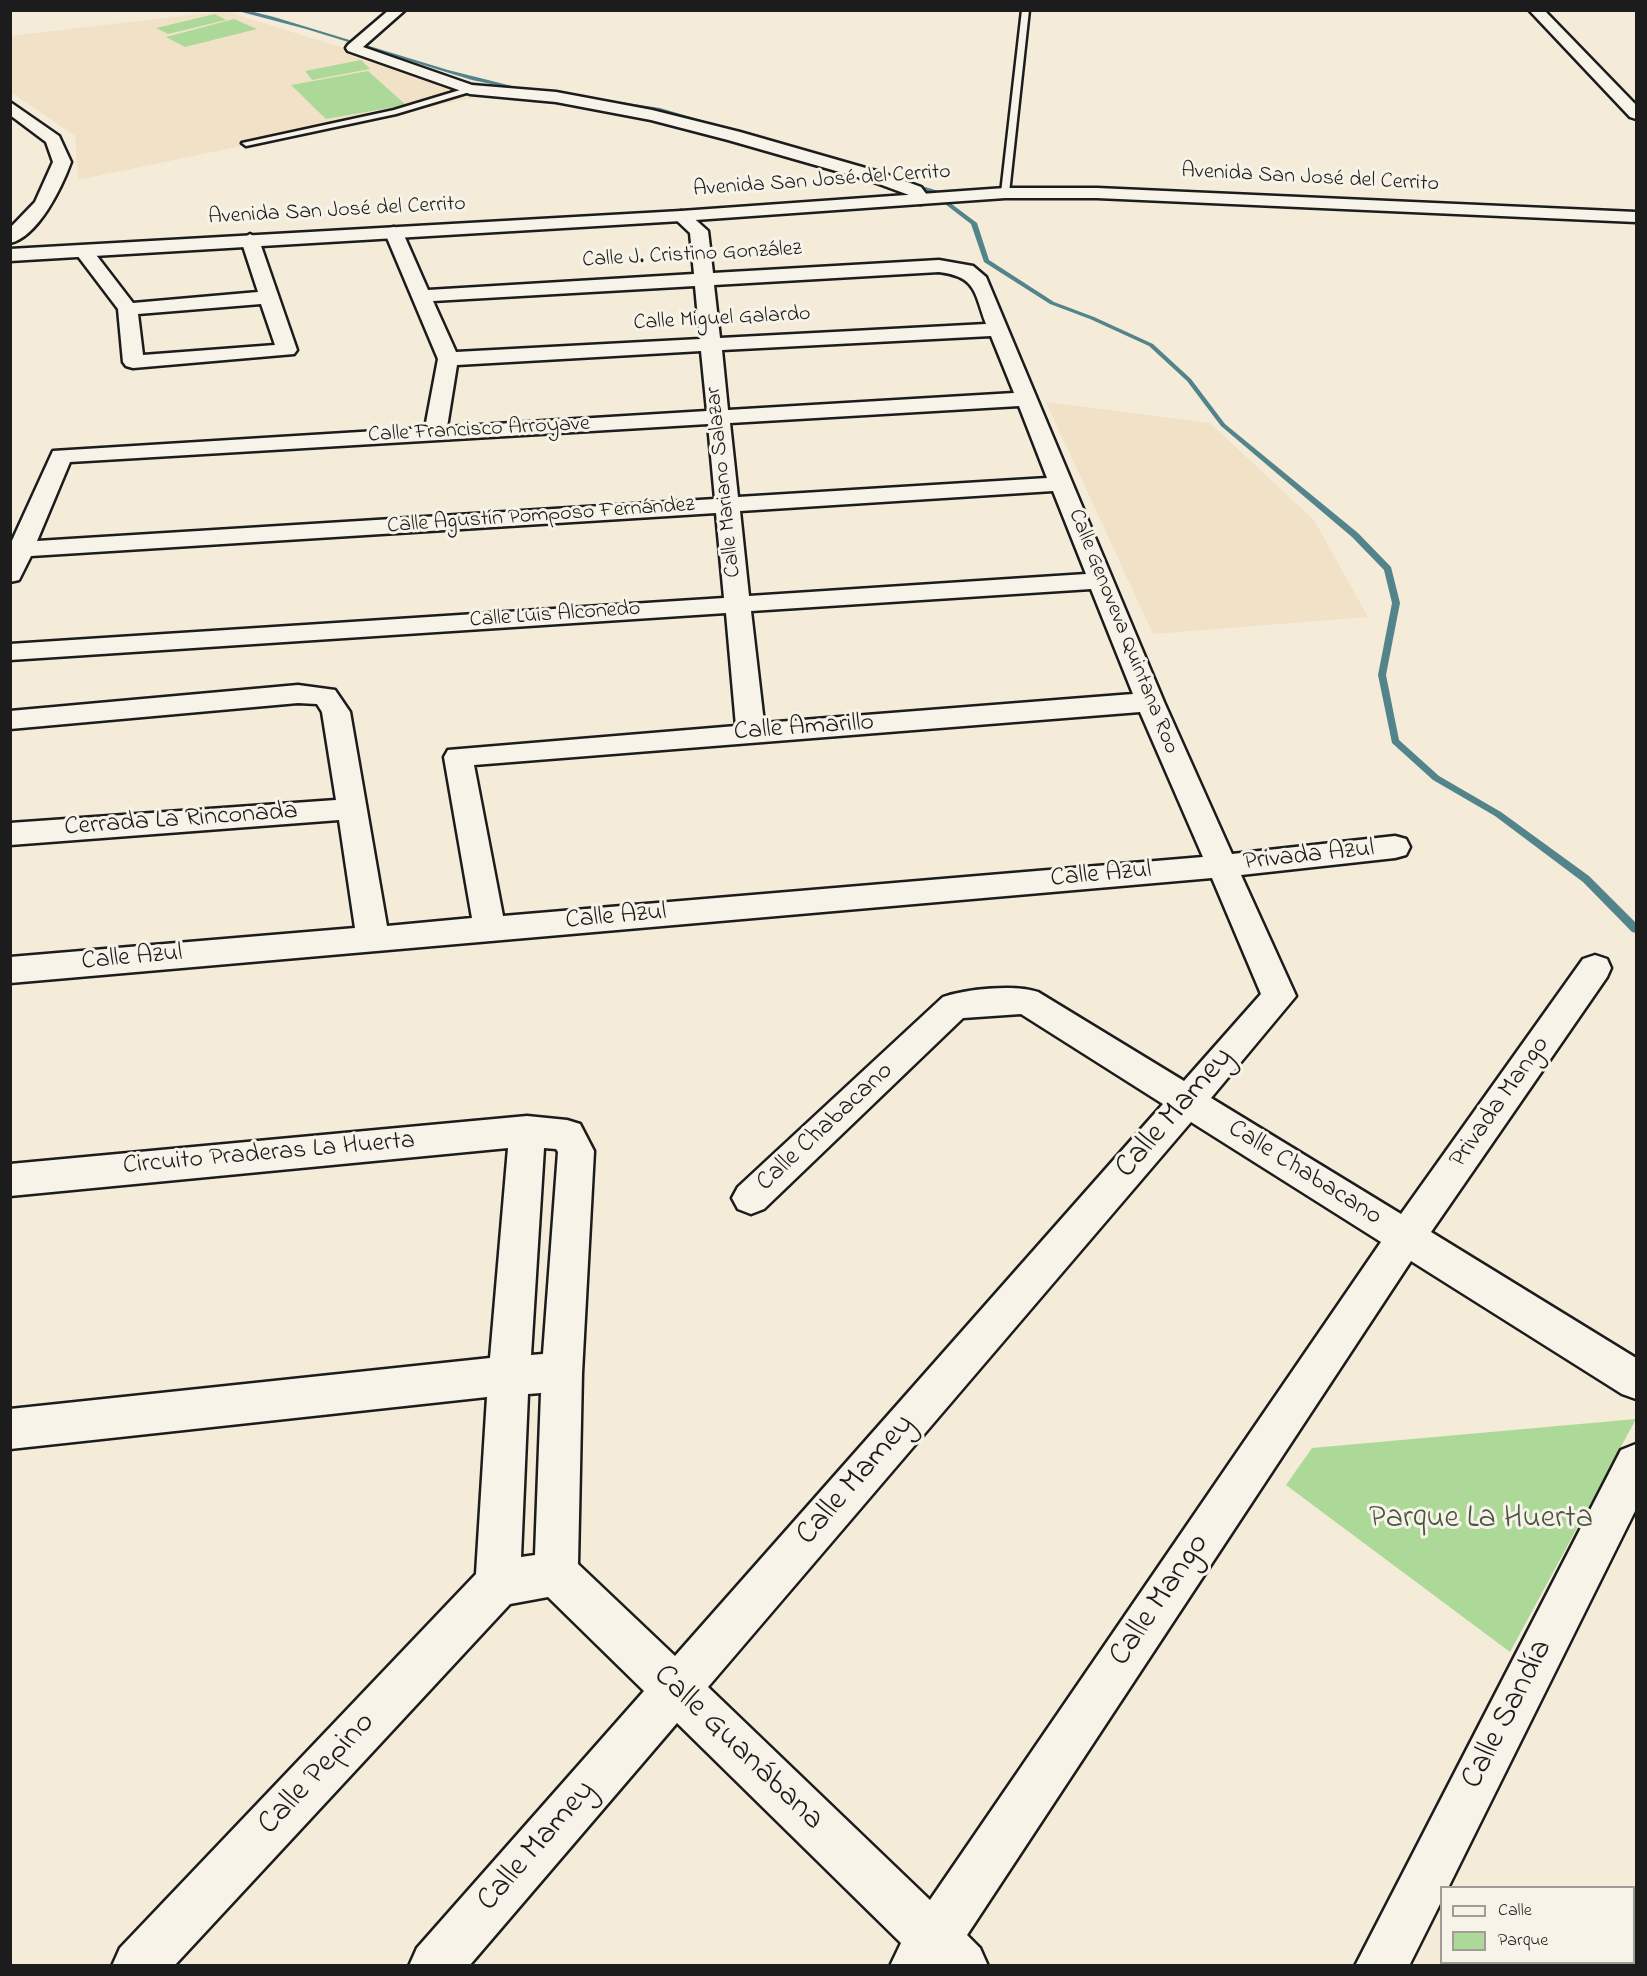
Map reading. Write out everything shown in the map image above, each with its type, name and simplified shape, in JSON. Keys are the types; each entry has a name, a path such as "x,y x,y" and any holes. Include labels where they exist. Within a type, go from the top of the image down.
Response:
{"street":[{"path":"398,10 358,44 470,89 489,93 556,97 651,115 877,177 915,191 921,199"},
{"path":"1536,10 1636,114"},
{"path":"10,107 53,140 62,162 52,190 27,224 10,238"},
{"name":"Avenida San José del Cerrito","path":"10,255 681,216 1005,193 1097,193 1636,217"},
{"path":"681,216 699,231 721,213"},
{"name":"Calle Mariano Salazar","path":"699,231 751,734"},
{"path":"394,233 448,359 435,434"},
{"path":"83,251 128,309 133,362 287,350 250,240"},
{"name":"Calle J. Cristino González","path":"421,296 939,266 966,270"},
{"name":"Calle Genoveva Quintana Roo","path":"966,270 979,281 1149,702 1280,996"},
{"path":"128,309 269,297"},
{"name":"Calle Miguel Galardo","path":"448,359 999,329"},
{"name":"Calle Francisco Arroyave","path":"10,575 61,456 1027,399"},
{"name":"Calle Agustín Pomposo Fernández","path":"21,549 1061,484"},
{"name":"Calle Luis Alconedo","path":"10,652 1101,581"},
{"path":"10,720 298,694 326,696 336,712 373,939"},
{"name":"Calle Amarillo","path":"490,929 458,757 1149,702"},
{"name":"Cerrada La Rinconada","path":"10,834 352,809"},
{"name":"Privada Azul","path":"1222,866 1395,848"},
{"name":"Calle Azul","path":"10,970 1222,866"},
{"name":"Privada Mango","path":"1406,1237 1595,968"},
{"name":"Calle Mamey","path":"435,1965 1280,996"},
{"name":"Calle Chabacano","path":"751,1198 955,1006 1026,1001 1636,1380"},
{"path":"527,1131 508,1375 498,1584 556,1573"},
{"name":"Circuito Praderas La Huerta","path":"10,1180 527,1131 567,1136 576,1151 562,1373 556,1573"},
{"name":"Calle Mango","path":"937,1956 1406,1237"},
{"path":"10,1429 508,1375 562,1373"},
{"name":"Calle Sandía","path":"1382,1965 1636,1465"},
{"name":"Calle Guanábana","path":"556,1573 675,1690 937,1956"},
{"name":"Calle Pepino","path":"138,1965 498,1584"}],"lane":[{"path":"1005,193 1026,10"},
{"path":"246,143 396,112 470,89"}],"shaded area":[{"path":"225,11 359,53 482,96 78,180 75,136 11,92 10,36"},
{"path":"1046,402 1210,423 1314,520 1368,617 1153,634"}],"green space":[{"path":"215,14 226,20 168,34 156,28"},
{"path":"234,19 257,29 185,47 166,37"},
{"path":"361,60 370,69 312,80 305,71"},
{"path":"368,71 406,105 326,119 291,85"},
{"name":"Parque La Huerta","path":"1636,1419 1510,1652 1286,1485 1312,1448"}],"waterway":[{"path":"236,10 308,28 474,79 530,91"},
{"path":"587,99 660,110 793,148"},
{"path":"908,184 940,193"},
{"path":"947,203 974,223 986,261 1052,303 1092,318 1151,345 1189,380 1223,425 1355,535 1388,569 1396,603 1382,675 1395,741 1436,778 1498,814 1586,879 1636,929"}]}
